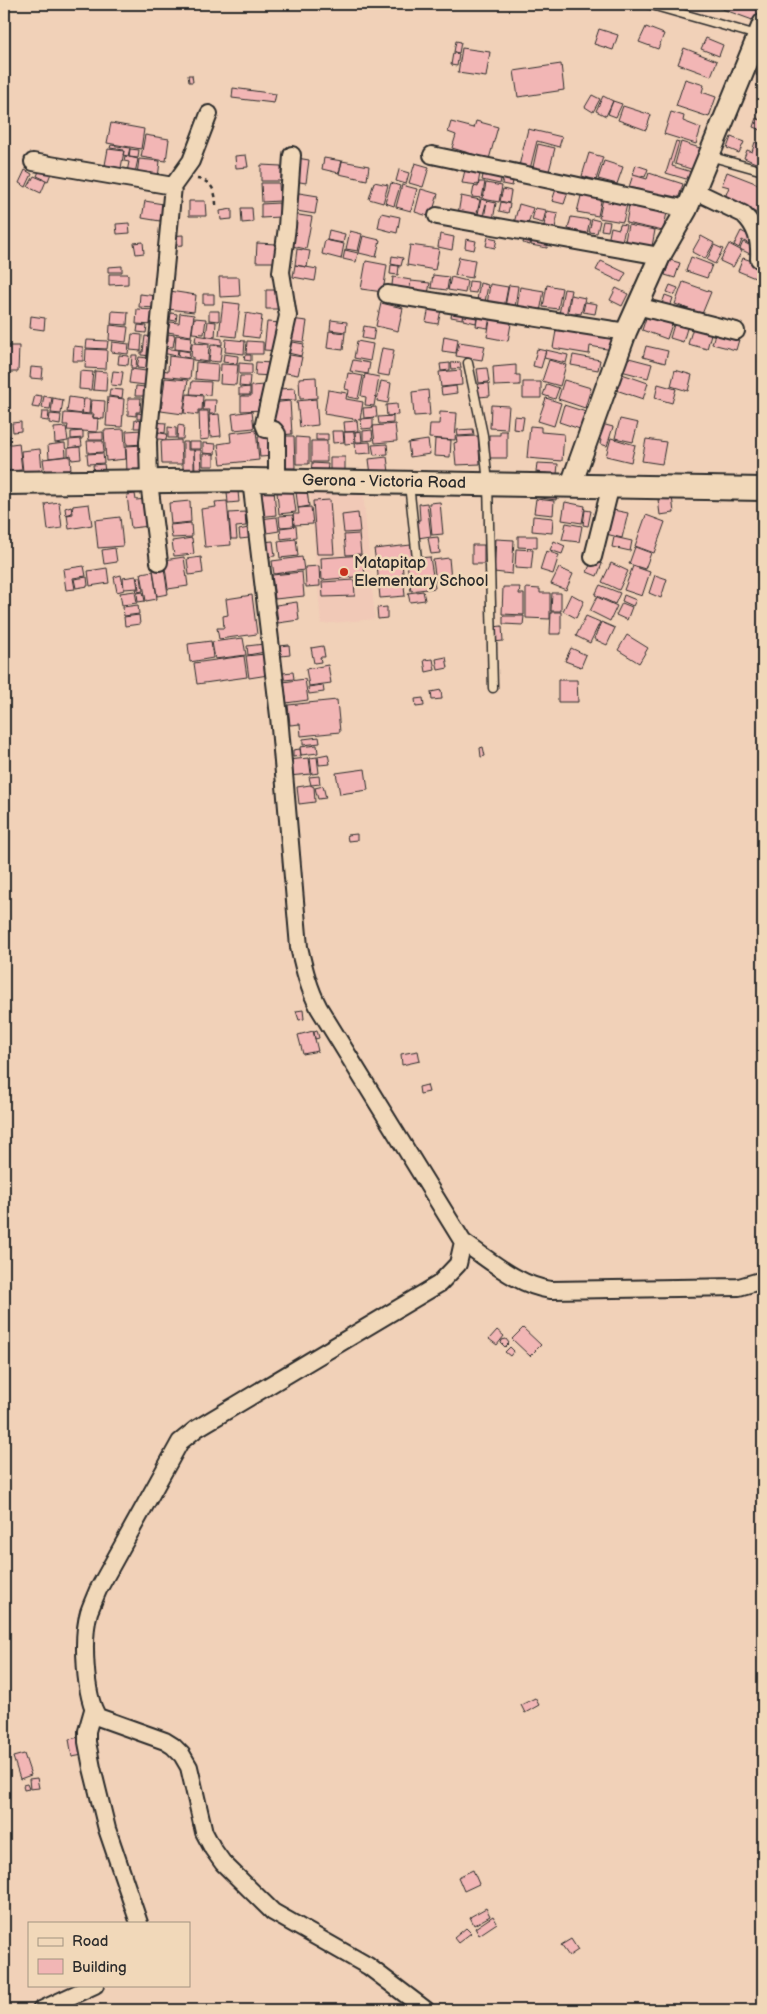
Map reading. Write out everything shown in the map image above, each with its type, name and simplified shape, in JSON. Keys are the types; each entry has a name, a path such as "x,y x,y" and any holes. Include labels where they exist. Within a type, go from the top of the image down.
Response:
{"main road":[{"name":"Gerona - Victoria Road","path":"4,483 251,480 763,489"}],"street":[{"path":"571,485 626,332 660,256 691,200 761,30"},
{"path":"159,562 149,482 148,442 174,184 191,160 209,114"},
{"path":"277,481 276,434 274,430 266,429 264,426 288,316 281,272 287,228 292,155"},
{"path":"432,155 691,200 743,214 755,228 759,241 759,259"},
{"path":"33,162 174,184"},
{"path":"437,216 660,256"},
{"path":"387,294 626,332"},
{"path":"637,306 736,331"},
{"path":"251,480 278,716 299,948 310,991 463,1242 526,1284 551,1290 739,1287 763,1280"},
{"path":"594,557 611,485"},
{"path":"426,2010 368,1966 272,1912 223,1863 204,1832 189,1768 182,1755 174,1746 165,1741 108,1722 98,1717 93,1710 88,1691 85,1638 89,1612 98,1590 180,1442 196,1429 439,1284 458,1264 463,1242"},
{"path":"93,1710 87,1742 92,1768 107,1829 139,1922"},
{"path":"41,2010 94,1986"}],"lane":[{"path":"648,4 761,30"},
{"path":"710,156 763,171"},
{"path":"468,363 482,435 488,483 492,688"},
{"path":"409,482 417,558"}],"path":[{"path":"174,184 204,180 216,193 216,206"}],"shaded area":[{"name":"Matapitap Elementary School","path":"310,492 363,492 375,619 321,624"}],"building":[{"path":"715,4 734,6 735,4 763,4 763,8 758,22 714,6"},
{"path":"646,27 664,34 658,49 639,42"},
{"path":"599,29 618,35 613,50 594,44"},
{"path":"706,38 723,45 719,56 701,49"},
{"path":"456,41 461,42 459,53 454,52"},
{"path":"462,48 490,52 486,77 458,73"},
{"path":"684,48 717,61 711,76 678,64"},
{"path":"453,53 459,54 457,66 451,65"},
{"path":"763,57 763,77 756,75"},
{"path":"561,64 564,90 518,97 514,71"},
{"path":"188,75 192,75 193,82 189,82"},
{"path":"685,79 704,85 702,92 716,97 709,117 676,106"},
{"path":"233,88 276,94 274,103 232,98"},
{"path":"592,95 600,99 593,112 585,107"},
{"path":"603,96 613,101 606,116 596,111"},
{"path":"613,101 622,104 616,117 608,114"},
{"path":"763,101 763,115 757,112"},
{"path":"623,106 651,115 646,130 618,120"},
{"path":"671,112 684,116 683,121 701,128 696,144 664,134"},
{"path":"756,118 763,121 763,131 753,127"},
{"path":"476,121 498,127 489,159 452,148 456,135 448,132 451,122 474,128"},
{"path":"111,123 144,129 141,149 107,143"},
{"path":"528,129 562,137 559,147 537,141 530,169 519,166"},
{"path":"145,135 169,139 166,161 141,157"},
{"path":"731,137 744,142 739,153 727,148"},
{"path":"676,141 679,142 672,166 695,173 693,181 666,173"},
{"path":"681,142 703,149 697,171 675,164"},
{"path":"755,142 763,146 763,166 744,158 747,150 752,152"},
{"path":"538,144 555,148 549,171 533,167"},
{"path":"111,145 130,148 128,156 123,155 124,150 110,148"},
{"path":"108,149 124,151 121,168 105,165"},
{"path":"130,149 139,150 138,158 129,157"},
{"path":"589,153 603,157 596,180 582,176"},
{"path":"246,155 248,167 236,168 235,156"},
{"path":"125,156 138,159 135,173 127,172 129,162 124,161"},
{"path":"297,158 309,160 306,183 294,181"},
{"path":"324,158 342,161 339,173 322,169"},
{"path":"139,159 160,161 158,178 137,175"},
{"path":"342,161 369,166 367,180 339,174"},
{"path":"604,161 623,167 617,184 598,179"},
{"path":"415,163 429,167 423,187 409,183"},
{"path":"261,165 281,166 281,181 261,181"},
{"path":"636,165 648,169 645,177 633,174"},
{"path":"40,169 51,173 48,181 37,176"},
{"path":"25,170 32,174 26,187 19,183"},
{"path":"399,170 409,173 406,184 396,181"},
{"path":"465,170 480,173 478,185 462,183"},
{"path":"484,170 502,174 500,184 482,180"},
{"path":"727,172 763,186 763,205 760,214 724,200 729,187 722,185"},
{"path":"649,173 683,184 676,206 628,190 633,175 647,179"},
{"path":"503,174 514,176 512,186 502,184"},
{"path":"34,176 46,181 41,193 28,187"},
{"path":"374,182 388,185 383,203 369,199"},
{"path":"479,182 485,182 482,198 472,197 474,186 478,187"},
{"path":"261,183 279,183 280,201 262,202"},
{"path":"391,183 400,186 394,206 385,203"},
{"path":"486,183 502,186 499,202 483,199"},
{"path":"402,185 417,189 411,211 396,207"},
{"path":"421,189 438,194 431,217 415,212"},
{"path":"503,189 511,191 509,203 500,201"},
{"path":"556,189 568,192 564,204 552,201"},
{"path":"293,192 318,196 315,214 290,210"},
{"path":"582,192 602,196 598,216 577,212"},
{"path":"461,196 480,200 476,217 458,214"},
{"path":"603,198 628,200 623,222 599,218"},
{"path":"481,199 487,201 483,215 478,214"},
{"path":"630,200 668,208 663,231 626,223"},
{"path":"145,201 163,204 160,221 142,218"},
{"path":"189,201 205,201 206,216 189,216"},
{"path":"487,201 496,203 493,220 484,218"},
{"path":"501,202 510,204 508,213 499,211"},
{"path":"279,203 280,217 261,218 261,204"},
{"path":"519,204 533,208 527,227 514,223"},
{"path":"241,208 252,208 253,222 242,223"},
{"path":"535,208 546,210 543,223 532,220"},
{"path":"232,209 232,219 221,220 220,211"},
{"path":"547,211 558,213 554,233 543,230"},
{"path":"381,213 400,217 397,233 378,228"},
{"path":"292,214 312,217 306,249 287,245"},
{"path":"571,217 590,220 587,233 568,229"},
{"path":"592,219 600,221 597,233 589,232"},
{"path":"603,221 610,222 608,231 601,230"},
{"path":"129,223 130,233 117,234 116,224"},
{"path":"620,224 626,225 621,245 608,242 611,227 619,229"},
{"path":"628,225 655,230 651,252 624,246"},
{"path":"329,230 345,234 343,243 327,240"},
{"path":"350,231 362,234 358,251 346,249"},
{"path":"741,231 756,239 753,246 742,240 739,248 734,245"},
{"path":"526,233 532,234 530,245 523,243"},
{"path":"440,234 454,237 452,250 438,247"},
{"path":"533,234 549,238 547,248 531,245"},
{"path":"183,235 183,245 170,246 169,236"},
{"path":"363,236 380,240 376,257 359,253"},
{"path":"701,236 714,243 705,259 692,252"},
{"path":"488,237 497,239 495,248 486,246"},
{"path":"466,239 476,241 474,250 465,248"},
{"path":"325,240 344,244 341,259 322,254"},
{"path":"143,242 144,253 136,254 134,243"},
{"path":"743,242 753,247 750,254 740,249"},
{"path":"257,243 276,244 275,262 256,262"},
{"path":"729,244 742,251 733,267 720,261"},
{"path":"410,245 439,249 435,270 407,265"},
{"path":"714,245 723,249 715,264 707,260"},
{"path":"297,249 310,251 307,267 295,265"},
{"path":"345,250 358,253 356,262 343,259"},
{"path":"392,256 403,258 401,266 391,264"},
{"path":"459,257 475,260 472,278 455,275"},
{"path":"691,257 712,265 707,278 686,271"},
{"path":"743,258 761,264 755,278 738,271"},
{"path":"670,260 680,263 675,278 665,275"},
{"path":"366,261 387,265 383,292 361,289"},
{"path":"601,261 626,273 621,282 596,270"},
{"path":"295,265 317,269 315,281 293,277"},
{"path":"391,265 399,266 398,275 390,274"},
{"path":"122,266 122,272 108,272 108,267"},
{"path":"109,274 128,274 128,284 109,285"},
{"path":"433,275 449,277 447,290 431,288"},
{"path":"219,277 239,277 240,296 220,297"},
{"path":"393,277 411,280 408,295 391,293"},
{"path":"451,277 467,281 465,293 448,290"},
{"path":"411,281 430,283 428,294 409,291"},
{"path":"469,281 478,282 476,293 468,292"},
{"path":"683,282 711,292 702,314 675,304"},
{"path":"480,283 488,285 485,302 477,300"},
{"path":"490,284 508,287 504,308 487,305"},
{"path":"509,285 518,286 515,308 505,307"},
{"path":"547,285 562,288 558,309 543,307"},
{"path":"670,285 678,288 675,295 667,292"},
{"path":"520,287 544,291 540,312 517,308"},
{"path":"616,288 628,294 622,306 610,300"},
{"path":"564,289 571,290 566,316 559,314"},
{"path":"266,290 279,290 279,309 266,309"},
{"path":"170,291 196,295 194,312 168,309"},
{"path":"140,294 157,296 156,308 139,307"},
{"path":"203,294 214,294 214,304 203,304"},
{"path":"571,295 585,298 581,314 568,312"},
{"path":"665,295 673,298 670,307 662,304"},
{"path":"223,302 240,304 236,337 219,335"},
{"path":"585,302 597,304 595,314 583,312"},
{"path":"381,303 403,308 398,331 376,326"},
{"path":"429,307 441,310 438,324 426,322"},
{"path":"453,308 463,310 462,319 451,317"},
{"path":"137,309 155,310 154,325 136,324"},
{"path":"464,309 478,311 476,323 463,320"},
{"path":"112,311 128,312 127,325 111,324"},
{"path":"209,311 219,311 219,321 209,320"},
{"path":"648,312 673,321 667,339 642,330"},
{"path":"171,313 177,314 176,321 170,320"},
{"path":"180,313 194,315 191,336 168,332 170,322 179,323"},
{"path":"246,313 262,316 259,338 243,336"},
{"path":"478,314 490,316 488,328 476,326"},
{"path":"491,315 512,318 508,341 487,337"},
{"path":"31,316 45,318 44,330 30,328"},
{"path":"194,318 206,319 204,334 192,333"},
{"path":"290,319 307,321 304,342 287,340"},
{"path":"331,320 347,322 346,332 330,330"},
{"path":"208,321 216,322 215,337 206,336"},
{"path":"675,321 688,325 683,342 670,338"},
{"path":"267,322 282,323 279,351 264,350"},
{"path":"694,324 712,330 707,349 688,344"},
{"path":"110,325 128,327 126,342 109,340"},
{"path":"138,325 147,326 146,333 137,332"},
{"path":"557,325 614,335 612,350 590,346 589,354 553,348"},
{"path":"364,326 375,328 373,340 362,338"},
{"path":"716,330 740,336 736,350 712,344"},
{"path":"329,331 345,333 343,350 327,348"},
{"path":"132,334 142,335 141,351 130,350"},
{"path":"168,334 175,335 173,347 162,346 163,341 168,341"},
{"path":"176,335 192,337 190,351 175,349"},
{"path":"196,335 222,339 222,345 195,341"},
{"path":"145,336 153,337 151,356 141,355"},
{"path":"444,336 458,339 456,353 442,351"},
{"path":"226,339 245,341 244,354 225,352"},
{"path":"87,340 108,341 107,349 86,348"},
{"path":"247,341 263,342 263,354 246,354"},
{"path":"287,341 304,344 301,356 284,352"},
{"path":"357,341 373,344 370,361 354,358"},
{"path":"112,342 129,344 128,354 111,352"},
{"path":"459,342 485,346 482,360 456,356"},
{"path":"192,343 209,344 208,362 193,360 193,357 191,357"},
{"path":"211,345 222,346 220,362 209,361"},
{"path":"4,346 19,346 18,372 4,372"},
{"path":"74,346 83,347 83,361 73,361"},
{"path":"646,346 668,351 665,363 643,357"},
{"path":"163,348 178,350 177,356 162,353"},
{"path":"382,348 394,350 389,376 377,374"},
{"path":"86,349 107,350 106,369 85,368"},
{"path":"537,349 546,351 541,368 533,366"},
{"path":"179,350 190,352 189,358 178,356"},
{"path":"546,350 568,355 566,363 544,358"},
{"path":"763,351 763,364 759,362"},
{"path":"224,354 238,356 237,364 223,362"},
{"path":"284,354 302,357 298,375 281,372"},
{"path":"119,355 129,356 128,365 118,364"},
{"path":"132,355 137,355 136,368 131,368"},
{"path":"245,355 251,355 251,361 244,360"},
{"path":"573,355 600,360 598,370 571,365"},
{"path":"169,356 192,359 190,379 160,376 161,370 168,371"},
{"path":"139,357 148,358 147,369 137,368"},
{"path":"625,357 652,364 648,378 621,371"},
{"path":"353,360 370,363 368,374 350,371"},
{"path":"549,360 566,365 560,386 542,381"},
{"path":"196,362 218,364 217,381 195,379"},
{"path":"256,362 272,363 271,376 255,375"},
{"path":"460,362 461,368 452,369 451,363"},
{"path":"239,363 252,364 252,374 239,374"},
{"path":"450,363 450,370 441,371 440,364"},
{"path":"221,364 238,365 236,385 220,384"},
{"path":"516,365 516,375 520,375 520,385 494,386 493,367"},
{"path":"31,367 43,368 42,379 30,378"},
{"path":"487,368 489,382 479,383 477,369"},
{"path":"131,369 146,371 145,385 129,383"},
{"path":"461,370 462,385 441,387 439,372"},
{"path":"675,370 692,375 688,391 671,386"},
{"path":"80,371 93,372 91,390 79,389"},
{"path":"95,371 107,372 106,391 93,390"},
{"path":"113,371 123,372 121,386 111,385"},
{"path":"348,373 363,376 358,399 348,397 349,390 345,389"},
{"path":"365,374 379,377 374,406 365,405 366,397 361,396"},
{"path":"622,374 648,383 643,399 616,390"},
{"path":"240,376 250,376 249,387 239,386"},
{"path":"316,377 317,398 300,399 299,378"},
{"path":"165,378 188,380 183,414 161,411"},
{"path":"564,380 591,388 585,408 558,399"},
{"path":"192,381 211,382 210,395 190,394"},
{"path":"381,381 391,383 388,403 377,401"},
{"path":"523,382 541,382 541,398 523,398"},
{"path":"489,383 490,396 479,397 478,384"},
{"path":"547,384 559,388 555,399 543,395"},
{"path":"658,384 676,389 672,403 655,398"},
{"path":"264,385 265,410 241,411 241,396 251,396 251,386"},
{"path":"136,386 145,387 144,396 135,396"},
{"path":"456,386 457,393 442,395 441,388"},
{"path":"250,387 250,395 239,395 239,388"},
{"path":"295,388 296,400 274,401 274,397 280,397 279,389"},
{"path":"110,389 123,390 122,398 109,396"},
{"path":"328,390 347,393 346,399 363,402 360,420 324,414"},
{"path":"428,390 430,415 414,416 412,392"},
{"path":"187,394 203,396 202,410 198,410 198,415 184,413"},
{"path":"35,395 42,396 40,408 32,407"},
{"path":"44,396 52,398 50,409 42,408"},
{"path":"69,397 83,399 82,414 67,412"},
{"path":"108,397 124,399 122,427 106,426"},
{"path":"53,398 63,400 61,414 51,413"},
{"path":"128,398 141,398 140,412 136,412 136,416 128,415"},
{"path":"546,398 561,403 554,426 538,421"},
{"path":"84,399 90,399 89,414 82,413"},
{"path":"316,399 318,425 300,427 297,401"},
{"path":"91,400 105,401 104,419 93,418 94,414 90,414"},
{"path":"204,400 216,400 215,414 209,414 210,410 203,410"},
{"path":"290,401 292,434 280,435 272,428 271,403"},
{"path":"397,404 398,415 387,416 386,405"},
{"path":"491,405 509,406 507,429 490,428"},
{"path":"564,405 586,412 580,429 559,422"},
{"path":"376,407 377,417 364,418 363,408"},
{"path":"199,411 208,411 209,439 200,440"},
{"path":"252,411 254,428 234,430 232,414"},
{"path":"42,412 49,412 48,421 41,420"},
{"path":"440,412 457,413 455,440 429,438 430,424 439,424"},
{"path":"64,413 92,415 92,418 98,418 97,432 67,430 68,425 63,425"},
{"path":"137,413 145,414 145,419 137,419"},
{"path":"50,414 61,415 60,425 49,423"},
{"path":"219,414 221,436 211,437 209,415"},
{"path":"393,416 393,423 379,424 378,417"},
{"path":"514,416 524,417 522,430 513,429"},
{"path":"373,418 373,428 362,429 361,419"},
{"path":"620,419 638,423 633,442 615,438"},
{"path":"135,420 145,421 145,428 134,428"},
{"path":"357,421 358,431 345,432 344,422"},
{"path":"21,422 21,431 13,432 12,423"},
{"path":"153,422 166,423 165,433 152,431"},
{"path":"598,423 613,427 607,446 600,444 601,440 594,437"},
{"path":"395,424 397,441 375,443 373,426"},
{"path":"178,425 184,426 183,439 177,439"},
{"path":"530,426 541,427 541,432 564,434 562,461 527,458"},
{"path":"66,427 68,441 55,443 54,428"},
{"path":"168,427 176,428 176,438 168,438"},
{"path":"124,429 126,459 106,461 104,430"},
{"path":"473,429 474,435 458,436 457,430"},
{"path":"143,430 144,444 127,445 126,431"},
{"path":"256,430 259,460 221,464 218,444 231,442 230,433"},
{"path":"372,430 373,440 363,441 363,431"},
{"path":"83,431 83,438 71,439 71,432"},
{"path":"332,431 343,431 344,442 333,443"},
{"path":"361,431 362,442 356,442 355,432"},
{"path":"500,431 507,431 507,458 489,458 489,435 500,435"},
{"path":"103,432 103,440 89,440 88,433"},
{"path":"153,432 167,434 166,440 152,438"},
{"path":"344,432 354,432 355,443 345,444"},
{"path":"316,434 328,434 328,440 316,440"},
{"path":"4,435 9,435 10,443 4,444"},
{"path":"272,435 274,456 260,457 258,437"},
{"path":"278,436 294,436 295,468 279,468"},
{"path":"478,436 480,464 456,465 454,443 457,442 456,437"},
{"path":"296,437 309,438 309,464 296,464"},
{"path":"611,438 635,445 631,462 606,456"},
{"path":"81,439 82,446 69,448 69,440"},
{"path":"435,439 451,440 450,457 434,456"},
{"path":"646,439 666,442 662,464 642,461"},
{"path":"181,440 182,464 162,464 161,441"},
{"path":"428,440 430,454 410,457 408,443"},
{"path":"87,441 103,441 104,452 88,453"},
{"path":"311,441 327,441 327,462 311,462"},
{"path":"183,442 188,442 188,450 194,450 194,471 183,472"},
{"path":"189,442 201,442 201,449 189,449"},
{"path":"370,442 371,453 356,454 355,443"},
{"path":"19,443 22,470 4,472 4,445"},
{"path":"65,443 66,456 49,458 48,445"},
{"path":"203,443 216,444 215,454 203,453"},
{"path":"387,444 388,454 374,455 372,445"},
{"path":"143,445 144,472 127,473 126,446"},
{"path":"80,447 81,459 72,460 71,455 68,456 68,448"},
{"path":"40,449 42,470 23,472 21,451"},
{"path":"194,450 201,450 202,472 195,472"},
{"path":"103,453 104,463 88,464 87,454"},
{"path":"203,454 214,454 214,466 203,466"},
{"path":"70,456 71,471 45,474 43,459"},
{"path":"330,457 345,457 345,470 330,471"},
{"path":"387,457 389,472 371,475 369,459"},
{"path":"312,463 328,464 327,472 311,472"},
{"path":"537,463 558,464 557,474 536,472"},
{"path":"104,464 105,472 94,473 93,465"},
{"path":"274,489 276,515 259,517 256,492"},
{"path":"293,490 296,512 279,514 277,492"},
{"path":"307,490 309,506 298,508 296,492"},
{"path":"534,490 557,493 556,500 533,497"},
{"path":"238,491 239,502 228,503 227,492"},
{"path":"135,494 136,500 147,499 150,526 131,528 127,495"},
{"path":"672,496 674,513 660,515 658,499"},
{"path":"536,499 554,501 553,515 534,513"},
{"path":"330,500 334,554 317,554 313,501"},
{"path":"190,501 191,522 171,524 169,503"},
{"path":"227,501 231,545 205,547 201,509 216,507 215,502"},
{"path":"59,502 62,528 48,530 45,504"},
{"path":"440,502 443,534 432,535 429,503"},
{"path":"565,502 585,506 582,523 562,520"},
{"path":"427,503 431,536 418,538 416,520 420,520 419,504"},
{"path":"89,504 92,525 69,529 67,515 73,514 72,506"},
{"path":"71,506 72,513 66,515 65,508"},
{"path":"311,507 313,524 294,525 293,514 299,514 298,508"},
{"path":"608,509 628,513 622,538 602,533"},
{"path":"585,510 591,511 588,526 583,525"},
{"path":"245,512 246,526 236,527 237,539 231,539 229,513"},
{"path":"358,513 360,532 344,533 342,515"},
{"path":"293,515 294,526 280,527 279,516"},
{"path":"646,515 665,522 654,553 635,546"},
{"path":"533,516 553,518 552,533 532,531"},
{"path":"120,517 123,546 98,548 95,520"},
{"path":"277,517 279,531 261,534 260,519"},
{"path":"191,523 192,537 172,538 170,525"},
{"path":"566,523 582,526 579,542 562,540"},
{"path":"296,526 297,537 281,539 280,528"},
{"path":"248,528 249,538 240,539 239,530"},
{"path":"359,534 361,554 346,555 344,535"},
{"path":"518,536 537,536 537,548 518,547"},
{"path":"438,537 440,553 431,554 428,538"},
{"path":"614,537 632,541 630,551 612,547"},
{"path":"192,538 194,554 174,556 172,541"},
{"path":"296,539 298,556 280,558 278,541"},
{"path":"496,539 514,540 512,574 494,572"},
{"path":"273,541 275,556 263,557 262,542"},
{"path":"554,541 565,546 562,554 550,550"},
{"path":"411,545 412,557 376,562 374,549"},
{"path":"472,545 484,545 484,564 472,564"},
{"path":"635,547 651,553 645,569 629,564"},
{"path":"115,548 117,562 104,564 102,550"},
{"path":"516,549 533,550 531,569 515,568"},
{"path":"546,551 559,555 553,574 540,570"},
{"path":"363,555 365,576 322,580 321,558"},
{"path":"184,557 188,586 168,589 164,560"},
{"path":"201,557 203,573 189,575 187,559"},
{"path":"302,557 304,570 274,574 272,561"},
{"path":"430,557 435,588 411,591 407,563 419,561 419,558"},
{"path":"449,558 451,580 436,582 433,560"},
{"path":"592,560 602,564 597,576 587,572"},
{"path":"402,562 405,596 380,598 377,564"},
{"path":"611,563 628,571 619,590 602,582"},
{"path":"84,566 86,576 73,578 75,589 66,590 63,569"},
{"path":"319,566 320,586 306,587 305,567"},
{"path":"633,566 650,572 642,596 624,590"},
{"path":"107,568 109,583 90,586 88,571"},
{"path":"164,568 168,594 157,596 153,569"},
{"path":"559,568 573,574 566,590 551,584"},
{"path":"153,571 157,599 146,601 141,573"},
{"path":"302,572 304,596 275,599 272,575"},
{"path":"121,575 124,590 117,592 114,577"},
{"path":"655,575 667,579 661,598 649,593"},
{"path":"136,576 138,588 124,589 123,578"},
{"path":"87,577 88,586 76,588 74,579"},
{"path":"137,577 141,577 143,591 137,592 136,589 139,589"},
{"path":"354,580 355,596 323,597 322,582"},
{"path":"600,585 620,593 615,604 595,595"},
{"path":"503,587 520,587 519,594 524,594 524,615 502,614"},
{"path":"526,588 540,589 540,593 550,593 550,619 526,618"},
{"path":"135,591 137,603 122,605 120,593"},
{"path":"423,591 425,600 410,602 408,593"},
{"path":"143,592 145,601 138,602 137,593"},
{"path":"552,593 561,593 561,611 551,611"},
{"path":"571,594 584,601 576,618 563,611"},
{"path":"252,595 257,634 219,639 217,628 224,628 223,616 228,615 226,599"},
{"path":"624,595 636,600 633,606 622,601"},
{"path":"597,597 617,606 610,621 590,611"},
{"path":"297,602 299,620 278,623 276,605"},
{"path":"622,603 632,607 627,620 616,615"},
{"path":"138,605 139,614 124,616 123,607"},
{"path":"387,607 387,618 378,619 377,608"},
{"path":"551,612 561,612 561,634 550,634"},
{"path":"139,615 140,624 125,626 124,617"},
{"path":"503,616 524,616 523,625 503,624"},
{"path":"586,616 600,622 590,643 576,636"},
{"path":"601,622 615,628 607,645 594,639"},
{"path":"502,626 503,641 494,642 493,627"},
{"path":"627,635 648,648 639,663 618,650"},
{"path":"243,638 246,655 215,659 212,642"},
{"path":"211,641 213,658 190,662 188,644"},
{"path":"264,644 265,652 248,655 247,646"},
{"path":"289,645 290,655 281,656 279,646"},
{"path":"323,646 325,657 320,657 321,662 314,663 311,648"},
{"path":"571,648 586,655 581,667 565,661"},
{"path":"265,654 268,675 249,678 246,656"},
{"path":"244,656 247,677 197,684 194,663"},
{"path":"446,657 448,668 438,670 436,659"},
{"path":"433,659 435,670 426,672 424,660"},
{"path":"328,665 331,683 309,686 306,669"},
{"path":"293,672 294,679 284,680 283,673"},
{"path":"305,679 308,700 286,703 283,682"},
{"path":"558,680 577,680 578,702 558,702"},
{"path":"323,685 324,692 309,694 308,687"},
{"path":"441,690 442,699 432,700 431,692"},
{"path":"423,698 424,706 416,707 415,699"},
{"path":"337,700 340,732 301,736 300,724 290,725 288,705"},
{"path":"319,737 320,743 303,745 303,739"},
{"path":"317,745 318,753 301,755 300,747"},
{"path":"483,747 485,756 481,757 480,748"},
{"path":"300,749 301,756 293,757 293,750"},
{"path":"328,754 330,764 319,765 318,756"},
{"path":"317,757 319,773 312,774 310,758"},
{"path":"309,758 311,774 288,776 286,760"},
{"path":"365,769 368,790 340,794 336,773"},
{"path":"319,776 320,784 311,785 309,777"},
{"path":"310,785 314,787 315,802 299,804 297,787"},
{"path":"323,786 326,798 318,799 315,788"},
{"path":"357,834 357,840 348,841 347,835"},
{"path":"303,1010 304,1019 299,1020 296,1011"},
{"path":"317,1030 319,1038 315,1039 314,1031"},
{"path":"313,1031 318,1051 303,1054 298,1035"},
{"path":"418,1051 420,1061 402,1065 401,1054"},
{"path":"427,1085 429,1092 420,1094 419,1087"},
{"path":"523,1328 541,1345 530,1356 512,1339"},
{"path":"497,1330 504,1336 497,1345 489,1339"},
{"path":"506,1339 509,1343 505,1347 501,1343 502,1340"},
{"path":"510,1347 514,1351 510,1356 505,1352"},
{"path":"535,1698 539,1705 525,1713 521,1705"},
{"path":"80,1737 83,1755 72,1757 69,1739"},
{"path":"8,1752 10,1757 5,1759 4,1754"},
{"path":"24,1754 31,1775 20,1779 13,1757"},
{"path":"37,1778 39,1788 30,1789 29,1779"},
{"path":"27,1784 29,1789 24,1790 23,1785"},
{"path":"473,1870 479,1884 464,1891 458,1877"},
{"path":"486,1908 490,1916 474,1925 470,1917"},
{"path":"493,1916 497,1923 479,1935 475,1928"},
{"path":"466,1928 471,1933 458,1943 454,1938"},
{"path":"571,1939 578,1950 569,1956 561,1945"}],"place":[{"name":"Matapitap Elementary School","path":"344,572"}]}
